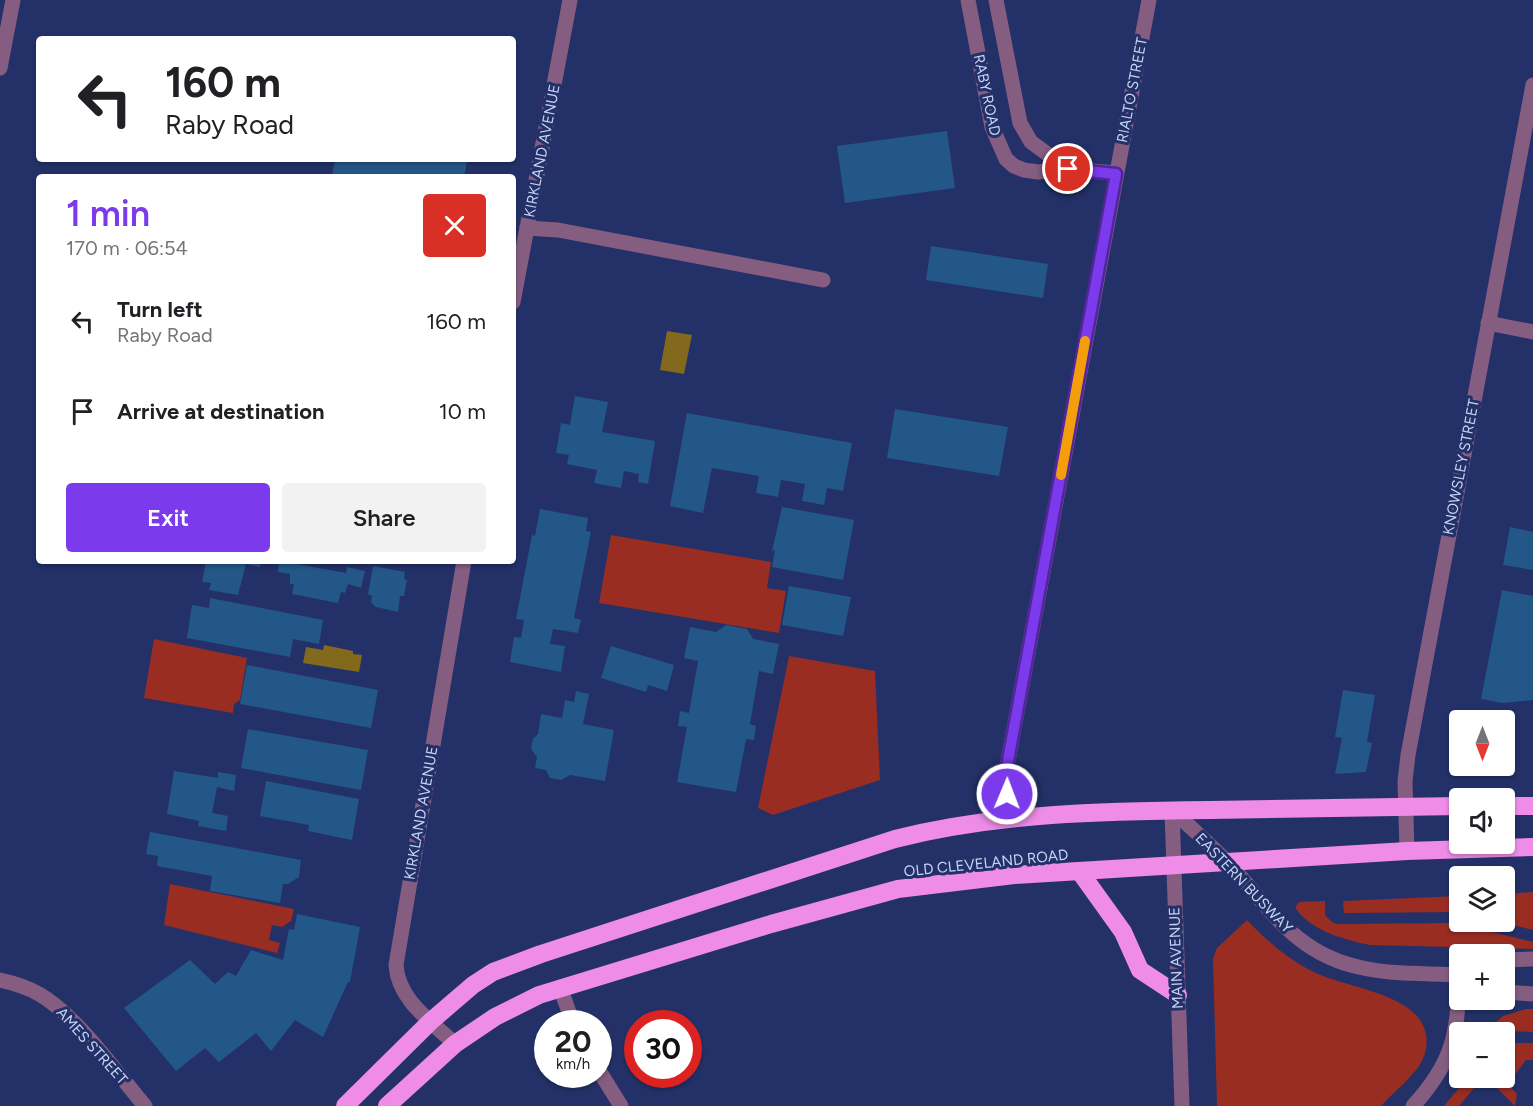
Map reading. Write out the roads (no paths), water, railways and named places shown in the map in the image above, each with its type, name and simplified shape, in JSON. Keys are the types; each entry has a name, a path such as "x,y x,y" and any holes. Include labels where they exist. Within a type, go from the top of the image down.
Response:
{"highway":[{"path":"345,1106 431,1021 473,985 493,972 522,960 895,839 940,828 1008,818 1172,810 1449,806"},
{"path":"1515,806 1533,807"},
{"name":"OLD CLEVELAND ROAD","path":"387,1106 455,1044 495,1017 539,994 771,924 898,889 982,878 1407,851 1533,847"},
{"path":"1080,872 1123,932 1140,970 1178,995"}],"street":[{"path":"0,68 13,0"},
{"name":"KIRKLAND AVENUE","path":"516,286 570,0"},
{"name":"RABY ROAD","path":"968,0 992,127 1006,159 1014,166 1038,172 1068,169 1116,174"},
{"name":"RABY ROAD","path":"996,0 1020,123 1031,142 1068,169"},
{"name":"RIALTO STREET","path":"1008,818 1007,766 1149,0"},
{"name":"KNOWSLEY STREET","path":"1407,851 1408,755 1533,85"},
{"path":"527,228 558,230 823,280"},
{"path":"1488,323 1533,332"},
{"name":"KIRKLAND AVENUE","path":"455,1044 407,998 398,982 396,965 463,564"},
{"name":"EASTERN BUSWAY","path":"1172,810 1228,863 1274,917 1293,935 1315,950 1338,961 1361,968 1385,972 1449,975"},
{"name":"MAIN AVENUE","path":"1172,810 1182,1106"},
{"path":"1515,960 1533,959"},
{"name":"AMES STREET","path":"0,980 26,988 53,1003 80,1029 145,1106"},
{"path":"560,987 568,1010"},
{"path":"1515,993 1533,994"},
{"name":"EASTERN BUSWAY","path":"1413,1106 1432,1084 1451,1048 1458,1010"},
{"path":"610,1088 621,1106"}]}
